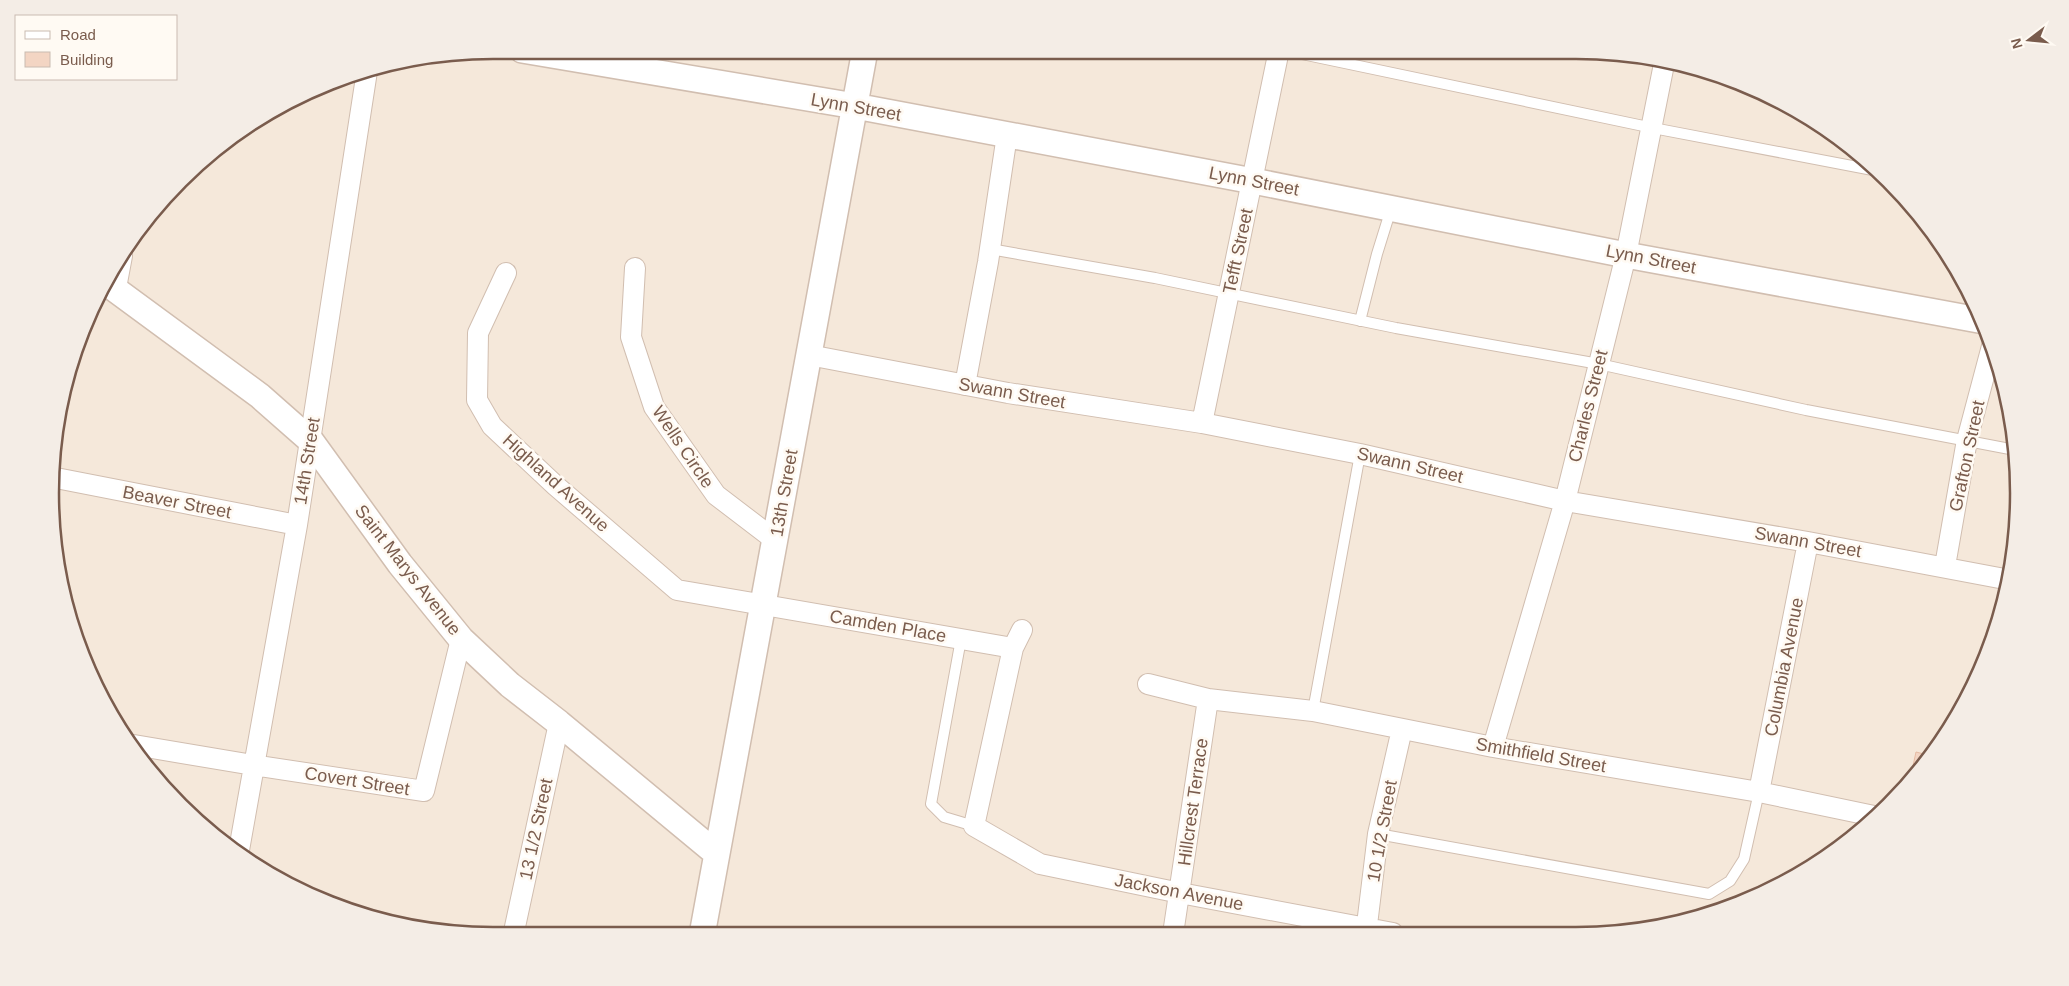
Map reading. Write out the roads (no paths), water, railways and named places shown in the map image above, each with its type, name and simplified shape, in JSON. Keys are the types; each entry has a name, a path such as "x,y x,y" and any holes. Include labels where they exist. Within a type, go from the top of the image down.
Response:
{"street":[{"name":"Lynn Street","path":"576,59 855,106 1253,181 1626,255 1973,318"},
{"name":"13th Street","path":"703,927 863,59"},
{"name":"Tefft Street","path":"1202,423 1277,59"},
{"name":"Charles Street","path":"1493,747 1565,501 1626,255 1653,128 1663,68"},
{"name":"14th Street","path":"240,845 311,441 366,78"},
{"path":"965,385 990,249 1007,135"},
{"name":"Wells Circle","path":"635,268 631,337 654,407 716,495 775,540"},
{"name":"Highland Avenue","path":"506,273 478,333 477,400 492,426 556,486 677,590 763,603"},
{"name":"Saint Marys Avenue","path":"112,286 260,396 311,441 400,564 461,639 510,684 717,854"},
{"name":"Swann Street","path":"809,355 965,385 1202,423 1360,454 1565,501 1945,566 2002,578"},
{"name":"Grafton Street","path":"1945,566 1968,440 1989,359"},
{"name":"Beaver Street","path":"60,479 297,525"},
{"name":"Columbia Avenue","path":"1759,792 1808,542"},
{"name":"Camden Place","path":"763,603 1013,648"},
{"path":"974,826 1013,648 1022,630"},
{"name":"Covert Street","path":"140,746 253,766 424,792 461,639"},
{"name":"Smithfield Street","path":"1148,684 1208,699 1313,711 1493,747 1759,792 1867,815"},
{"name":"Hillcrest Terrace","path":"1174,927 1208,699"},
{"name":"13 1/2 Street","path":"515,927 559,723"},
{"name":"10 1/2 Street","path":"1366,927 1378,834 1402,729"},
{"name":"Jackson Avenue","path":"974,826 1040,864 1346,927"}],"lane":[{"path":"1326,59 1653,128 1863,168"},
{"path":"1360,321 1377,254 1392,208"},
{"path":"990,249 1155,278 1360,321 1599,364 1806,410 2008,448"},
{"path":"1313,711 1360,454"},
{"path":"962,639 931,804 944,816 974,826"},
{"path":"1378,834 1709,894 1730,882 1744,859 1759,792"}]}
